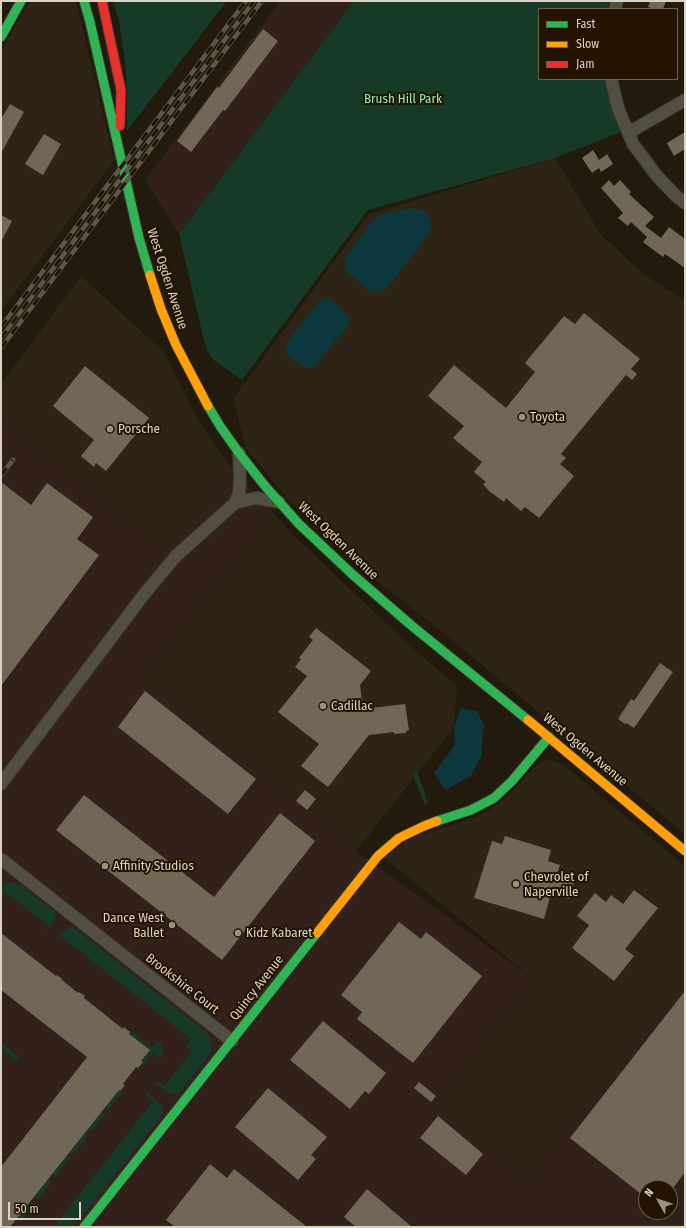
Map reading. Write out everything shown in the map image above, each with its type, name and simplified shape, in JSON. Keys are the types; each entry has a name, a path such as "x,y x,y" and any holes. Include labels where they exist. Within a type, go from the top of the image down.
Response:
{"main road":[{"path":"1,37 21,1"},
{"name":"West Ogden Avenue","path":"84,1 139,238 166,324 204,400 238,453 309,533 352,574 418,631 685,851"},
{"name":"West Ogden Avenue","path":"102,1 121,90 119,147"},
{"name":"Quincy Avenue","path":"84,1227 384,850 400,838 418,829 471,810 494,798 512,781 548,737"}],"street":[{"path":"612,80 614,96 633,144 657,176 685,203"},
{"path":"628,133 685,100"},
{"path":"1,784 163,570 176,556 235,503 240,486 238,453"},
{"path":"235,503 256,498 280,502"},
{"name":"Brookshire Court","path":"1,859 232,1041"}],"shaded area":[{"path":"30,1 76,1 114,160 1,311 1,50"},
{"path":"280,1 354,1 179,234 145,180"},
{"path":"555,158 601,235 645,275 685,301 685,834 446,635 367,573 320,530 287,498 246,448 233,399 369,214"},
{"path":"81,276 164,352 200,423 234,472 161,550 1,420 1,384"},
{"path":"1,420 161,550 234,472 273,512 142,678 356,851 532,978 432,1105 527,1183 685,981 685,1227 1,1227"},
{"path":"273,512 291,533 408,644 457,686 454,727 356,851 142,678"},
{"path":"548,760 562,764 685,866 685,981 527,1184 432,1105 532,978 385,858 406,842 424,834 468,820 487,812 509,795 541,761"}],"green space":[{"path":"113,1 227,1 127,131 125,61 119,21"},
{"name":"Brush Hill Park","path":"354,1 605,1 609,4 608,8 538,8 538,80 605,80 608,96 621,132 555,158 368,210 242,380 212,359 207,350 179,234"},
{"path":"414,771 417,771 428,802 425,805 413,775"},
{"path":"7,882 22,886 55,912 56,919 44,933 49,926 5,892 1,896 1,886"},
{"path":"73,927 210,1036 212,1042 209,1055 181,1091 176,1094 170,1094 156,1083 158,1081 165,1086 192,1051 186,1046 191,1039 61,936 56,943 60,935 68,928"},
{"path":"129,1030 152,1048 157,1041 161,1044 163,1054 160,1058 153,1052 143,1066 141,1061 150,1050 129,1034"},
{"path":"1,1042 19,1057 16,1061 1,1047"},
{"path":"119,1090 123,1091 107,1111 106,1106"},
{"path":"148,1093 163,1107 162,1115 74,1227 54,1227 153,1101 146,1096"},
{"path":"101,1112 105,1114 90,1133 88,1128"},
{"path":"84,1134 88,1136 72,1155 70,1151"},
{"path":"66,1156 70,1158 55,1178 53,1173"},
{"path":"48,1179 52,1181 37,1200 37,1197 35,1196"},
{"path":"31,1201 35,1203 20,1222 17,1218"}],"water":[{"path":"412,208 422,210 429,216 431,224 430,232 387,288 379,293 370,291 347,272 344,266 346,257 370,224 382,214"},
{"path":"329,298 345,312 349,319 348,324 316,364 311,368 307,368 289,357 286,347 288,341 317,304 321,300"},
{"path":"461,708 477,711 484,725 482,755 471,776 445,790 434,773 455,745 454,727"}],"building":[{"path":"650,1 666,1 663,8 648,7"},
{"path":"263,29 278,41 225,111 223,110 191,152 177,141"},
{"path":"10,104 24,112 1,153 1,119"},
{"path":"685,132 685,149 674,156 667,143"},
{"path":"44,134 61,144 43,175 25,164"},
{"path":"593,150 599,160 607,154 613,164 601,172 599,168 592,173 582,158"},
{"path":"609,180 614,186 620,180 631,192 629,194 654,217 645,226 661,238 669,227 685,239 685,268 665,254 663,257 643,242 647,237 631,222 628,226 618,218 623,213 601,188"},
{"path":"1,215 12,221 1,242"},
{"name":"Toyota","path":"584,313 640,359 631,369 637,374 632,380 626,375 561,454 566,458 560,464 574,476 539,518 525,507 521,511 506,498 504,502 489,491 483,484 486,482 474,472 482,462 453,438 464,426 428,396 454,365 506,408 535,372 525,363 564,316 575,324"},
{"name":"Porsche","path":"85,366 149,418 106,471 96,463 94,467 81,456 94,440 53,406"},
{"path":"1,482 31,505 47,483 93,517 77,539 99,555 1,686"},
{"name":"Cadillac","path":"316,628 371,671 360,685 363,709 405,704 409,730 406,731 406,733 394,734 394,732 369,735 328,787 301,766 319,744 278,712 307,676 295,667 301,659 299,658 313,640 309,637"},
{"path":"660,663 673,672 634,728 626,723 625,724 618,719 631,699 634,701"},
{"path":"145,691 256,779 228,814 118,727"},
{"path":"305,790 316,799 307,810 296,801"},
{"path":"84,795 214,897 280,813 315,841 222,960 56,830"},
{"name":"Chevrolet of Naperville","path":"505,836 551,850 548,861 560,865 557,874 575,879 569,899 551,893 544,919 474,898 492,841 502,844"},
{"name":"Chevrolet of Naperville","path":"634,890 658,908 625,949 634,956 614,981 572,948 589,925 577,916 595,893 606,902 611,895 623,904"},
{"path":"399,922 421,939 426,932 482,976 413,1063 357,1019 362,1012 341,995"},
{"path":"1,933 56,976 57,975 78,993 79,992 85,996 84,998 123,1029 124,1027 130,1032 129,1034 150,1050 141,1061 143,1062 138,1068 136,1067 123,1084 125,1085 120,1091 119,1090 10,1227 1,1227 1,1167 87,1057 1,990"},
{"path":"685,991 685,1172 678,1181 678,1180 638,1180 638,1192 570,1138"},
{"path":"323,1021 386,1073 369,1094 365,1091 350,1109 290,1060"},
{"path":"419,1082 436,1096 431,1102 414,1088"},
{"path":"268,1088 327,1137 311,1155 316,1159 298,1180 235,1127"},
{"path":"438,1116 483,1154 466,1175 420,1138"},
{"path":"210,1164 227,1178 234,1169 307,1227 175,1227 166,1220"},
{"path":"367,1189 412,1227 356,1227 344,1217"}],"railway":[{"path":"1,327 246,1"},
{"path":"1,338 254,1"},
{"path":"1,348 262,1"},
{"path":"1,475 13,460"}],"traffic: fast":[{"path":"1,37 21,1"},
{"path":"84,1 139,238 150,275"},
{"path":"208,406 239,453 265,486 299,524 352,574 412,626 528,720"},
{"path":"437,821 471,810 494,798 512,781 549,737"},
{"path":"84,1227 317,933"}],"traffic: slow":[{"path":"150,275 161,309 176,345 208,406"},
{"path":"528,720 685,851"},
{"path":"317,933 378,856 399,838 437,821"}],"traffic: jam":[{"path":"102,1 121,90 120,126"}],"place":[{"name":"Toyota","path":"522,417"},
{"name":"Porsche","path":"110,429"},
{"name":"Cadillac","path":"323,706"},
{"name":"Affinity Studios","path":"105,866"},
{"name":"Chevrolet of Naperville","path":"516,884"},
{"name":"Dance West Ballet","path":"172,925"},
{"name":"Kidz Kabaret","path":"238,933"}]}
